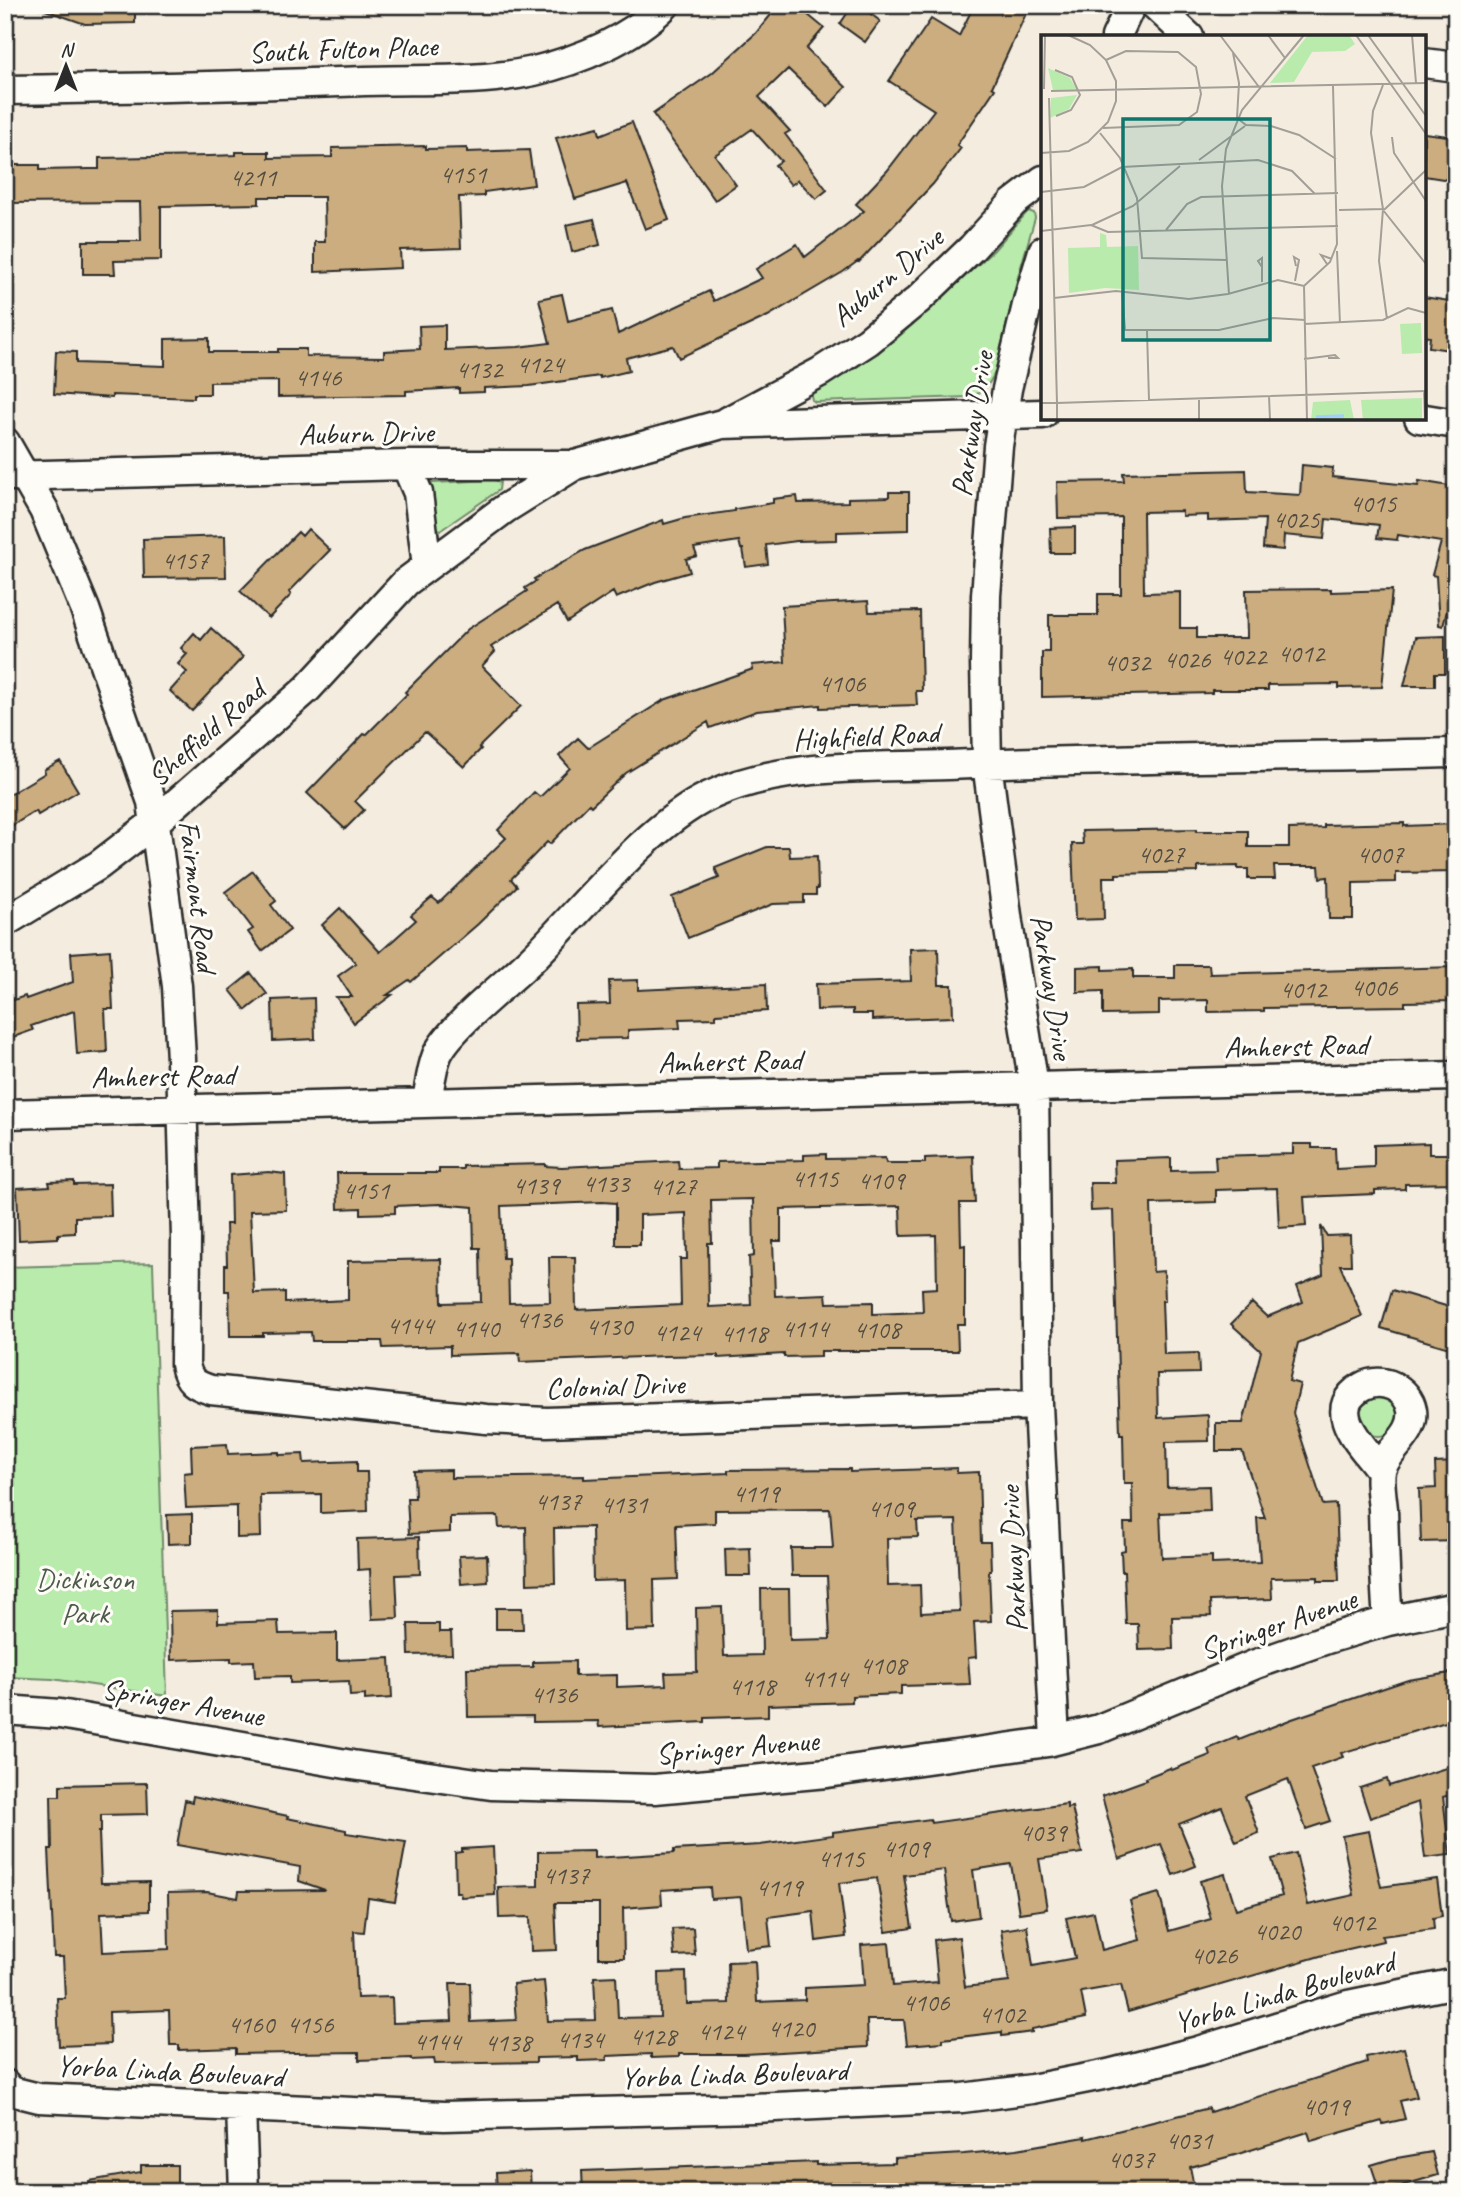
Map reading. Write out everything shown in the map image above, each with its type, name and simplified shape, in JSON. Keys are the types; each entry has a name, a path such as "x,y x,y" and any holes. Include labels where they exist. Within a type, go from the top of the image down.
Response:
{"street":[{"name":"South Fulton Place","path":"5,90 231,86 507,76 565,62 591,52 643,23 665,5"},
{"path":"1117,35 1131,5"},
{"path":"1156,5 1187,35"},
{"path":"1426,63 1456,67"},
{"name":"Auburn Drive","path":"14,475 406,465 575,465 722,424 820,372 869,341 919,299 972,248 1013,203 1041,182"},
{"name":"Parkway Drive","path":"1041,258 1028,301 1003,415 995,466 986,596 985,662 987,763 1008,923 1034,1086 1038,1405 1055,1740"},
{"name":"Auburn Drive","path":"722,424 1041,414"},
{"path":"1426,419 1456,424"},
{"name":"Fairmont Road","path":"5,442 14,475 44,510 85,609 147,783 155,822 177,986 187,1238 185,1364 187,1376 196,1385"},
{"path":"406,465 418,493 427,566"},
{"name":"Sheffield Road","path":"5,922 99,865 155,822 307,689 407,582 506,508 575,465"},
{"name":"Highfield Road","path":"427,1101 437,1056 452,1034 534,957 643,844 686,809 745,782 808,771 987,763 1456,753"},
{"name":"Amherst Road","path":"5,1114 1456,1076"},
{"name":"Colonial Drive","path":"196,1385 211,1390 486,1419 547,1422 1038,1405"},
{"path":"1381,1471 1388,1622"},
{"name":"Springer Avenue","path":"5,1710 60,1714 352,1765 491,1786 655,1789 827,1773 1055,1740 1099,1729 1256,1664 1327,1639 1456,1606"},
{"name":"Yorba Linda Boulevard","path":"5,2084 11,2091 39,2098 444,2116 754,2108 961,2098 1032,2089 1108,2074 1198,2051 1348,2005 1456,1983"},
{"path":"241,2108 244,2192"}],"green space":[{"path":"1028,211 1034,213 1035,218 995,372 982,391 969,397 812,400 813,391 854,369 895,340 994,250"},
{"path":"493,480 500,482 499,490 441,530 434,528 432,483"},
{"name":"Dickinson Park","path":"153,1263 167,1696 52,1679 5,1677 5,1267"},
{"path":"1379,1396 1387,1397 1393,1402 1398,1408 1398,1424 1393,1430 1387,1435 1379,1436 1371,1435 1365,1430 1360,1424 1359,1416 1360,1408 1365,1402 1371,1397"}],"building":[{"path":"40,5 135,5 135,23 85,24 39,8"},
{"path":"779,5 796,5 824,28 806,49 846,87 828,107 788,69 759,97 790,131 785,134 827,190 816,199 798,180 791,185 775,165 781,161 752,129 715,155 736,185 715,200 653,114 712,73 756,33"},
{"path":"853,5 859,5 880,21 865,42 840,24"},
{"path":"974,5 1030,5 992,87 995,89 957,145 961,148 933,184 859,262 768,316 679,358 673,346 626,358 629,371 600,378 484,388 484,392 459,393 459,388 406,391 406,395 278,397 278,381 210,382 210,394 194,394 194,398 112,395 112,398 54,394 56,351 76,352 76,363 165,366 165,339 209,338 209,352 278,352 278,349 306,349 306,356 384,357 384,351 420,349 419,326 445,325 445,350 518,347 550,343 539,299 562,294 568,321 612,310 618,334 709,291 714,301 762,278 756,269 797,244 805,257 864,211 856,204 887,171 934,110 889,81 931,19 959,36"},
{"path":"632,122 669,220 645,229 627,183 575,199 556,138 598,127 600,135"},
{"path":"1426,133 1456,137 1456,181 1426,176"},
{"path":"426,146 426,149 467,148 467,152 529,150 534,185 484,192 484,196 459,197 461,248 400,250 401,268 315,272 315,242 325,242 324,197 259,197 259,204 161,206 161,260 114,261 115,274 83,274 83,241 141,241 140,202 5,203 5,165 40,165 40,170 99,169 99,158 236,155 236,152 269,152 269,158 332,157 332,148"},
{"path":"594,219 600,245 572,252 566,225"},
{"path":"1426,297 1456,302 1456,351 1429,347 1430,337 1426,336"},
{"path":"1302,465 1333,468 1332,477 1418,486 1419,481 1456,487 1456,578 1443,626 1439,625 1436,576 1432,575 1441,542 1398,535 1397,540 1377,538 1379,525 1326,519 1324,539 1284,535 1283,550 1263,548 1265,519 1208,521 1208,515 1182,516 1182,511 1143,512 1144,593 1180,592 1180,628 1197,628 1197,638 1247,638 1246,590 1392,590 1382,687 1339,688 1339,684 1268,685 1268,690 1212,690 1212,693 1042,697 1042,652 1049,652 1049,615 1098,615 1098,594 1121,594 1121,517 1058,518 1057,482 1124,481 1123,473 1246,470 1247,492 1300,495"},
{"path":"889,492 909,492 909,530 837,532 837,540 766,545 768,564 746,567 739,541 694,548 697,556 686,559 690,572 655,582 616,598 613,592 567,622 557,605 491,647 495,652 482,666 521,706 479,747 481,749 464,767 425,732 355,801 364,810 345,829 307,793 468,629 527,591 525,588 536,581 534,579 585,550 663,520 664,524 685,518 735,511 773,503 773,499 797,496 798,503 848,502 848,498 889,497"},
{"path":"1075,527 1075,553 1051,553 1050,528"},
{"path":"308,529 330,550 289,592 291,595 269,618 240,591 298,532 302,536"},
{"path":"225,536 226,577 144,578 143,539"},
{"path":"868,601 869,612 920,611 922,691 916,691 917,705 820,708 820,705 757,711 710,728 708,722 626,773 591,806 589,804 511,879 517,886 478,924 411,982 409,980 387,995 392,995 354,1023 336,997 352,997 338,976 356,963 322,925 340,908 380,952 416,920 411,915 432,897 439,903 506,838 498,830 534,792 540,797 570,768 559,756 578,738 588,748 664,700 753,669 752,665 785,662 782,606"},
{"path":"211,628 243,657 192,711 170,691 187,672 178,664 187,654 181,648 194,633 201,640"},
{"path":"1445,636 1445,673 1435,673 1435,686 1404,686 1416,637"},
{"path":"60,761 78,791 38,815 36,811 5,830 5,797"},
{"path":"1404,823 1404,826 1456,824 1456,872 1396,873 1396,882 1353,883 1353,919 1329,919 1328,877 1320,878 1319,866 1274,866 1275,879 1248,879 1248,869 1238,869 1238,866 1198,867 1198,872 1116,874 1116,877 1103,877 1104,919 1075,920 1072,844 1083,844 1082,831 1248,831 1248,847 1289,847 1289,829 1324,828 1324,825"},
{"path":"767,847 789,847 790,857 817,856 816,895 804,895 804,903 773,904 688,938 672,897 719,878 715,868"},
{"path":"253,871 276,901 271,905 290,930 262,951 248,932 253,929 225,892"},
{"path":"938,948 939,985 952,985 953,1017 872,1020 872,1014 853,1014 853,1009 817,1010 816,984 911,981 910,949"},
{"path":"110,950 113,1009 105,1009 107,1052 77,1054 74,1011 31,1026 33,1030 5,1040 5,1003 25,996 26,999 73,982 71,953"},
{"path":"1175,965 1209,965 1210,974 1456,967 1456,1001 1405,1002 1405,1006 1264,1008 1264,1011 1208,1012 1208,1000 1159,1001 1159,1014 1103,1015 1103,991 1077,992 1077,967 1133,969 1133,978 1175,978"},
{"path":"251,973 267,994 246,1010 230,990"},
{"path":"638,980 638,990 766,984 767,1011 716,1014 716,1018 679,1019 680,1028 628,1030 628,1038 577,1039 576,1005 610,1004 609,981"},
{"path":"314,998 315,1039 273,1041 272,1000"},
{"path":"1429,1143 1429,1154 1456,1154 1456,1183 1405,1184 1405,1189 1375,1190 1375,1194 1304,1197 1306,1226 1279,1228 1277,1188 1216,1190 1216,1202 1151,1204 1153,1272 1164,1271 1164,1354 1198,1353 1199,1373 1157,1374 1158,1418 1208,1415 1209,1441 1166,1442 1167,1487 1209,1486 1210,1511 1160,1513 1162,1558 1212,1556 1212,1564 1260,1562 1257,1518 1265,1518 1242,1451 1216,1451 1216,1423 1243,1423 1261,1351 1231,1324 1252,1303 1267,1317 1303,1302 1297,1286 1323,1275 1321,1226 1327,1236 1350,1235 1351,1265 1340,1265 1362,1316 1298,1343 1289,1381 1300,1384 1293,1413 1323,1505 1336,1504 1339,1581 1318,1581 1318,1577 1271,1578 1272,1599 1210,1601 1211,1616 1172,1617 1173,1649 1139,1650 1138,1624 1126,1624 1122,1572 1121,1551 1125,1550 1124,1523 1133,1523 1132,1483 1124,1483 1123,1434 1120,1434 1113,1210 1091,1211 1090,1183 1115,1183 1114,1160 1171,1158 1171,1171 1216,1170 1215,1156 1293,1154 1293,1144 1312,1144 1312,1148 1335,1148 1336,1169 1374,1167 1374,1145"},
{"path":"826,1154 826,1159 885,1158 886,1163 925,1163 925,1158 973,1156 975,1203 960,1203 961,1246 965,1245 965,1324 957,1324 958,1351 821,1351 821,1356 665,1356 520,1362 519,1353 450,1355 450,1346 383,1348 382,1341 312,1341 311,1332 230,1336 229,1291 225,1291 225,1265 226,1224 231,1224 230,1175 269,1172 285,1174 286,1210 250,1211 254,1293 285,1292 285,1303 348,1300 348,1261 441,1259 442,1303 481,1302 480,1248 474,1248 473,1207 440,1204 395,1206 395,1213 361,1214 361,1208 338,1209 337,1173 439,1173 439,1169 463,1169 463,1166 545,1164 562,1167 678,1161 679,1169 717,1168 717,1162 804,1160 804,1155","holes":["753,1199 754,1256 749,1257 751,1305 709,1307 708,1243 712,1243 711,1200","616,1203 616,1245 640,1245 640,1215 686,1213 687,1259 680,1259 681,1305 576,1310 575,1257 549,1257 550,1302 509,1303 508,1258 503,1258 501,1206","900,1206 901,1236 936,1235 937,1288 922,1289 923,1312 873,1314 873,1302 827,1303 826,1294 775,1296 773,1241 781,1241 781,1209"]},
{"path":"74,1181 74,1185 110,1184 111,1216 75,1217 75,1233 58,1234 58,1238 19,1240 17,1188"},
{"path":"1392,1290 1456,1309 1456,1350 1381,1328"},
{"path":"227,1444 228,1454 303,1454 304,1463 357,1461 357,1472 367,1472 368,1511 321,1513 321,1494 260,1495 261,1537 237,1538 237,1506 186,1508 184,1473 192,1472 191,1446"},
{"path":"1456,1462 1456,1541 1421,1542 1419,1489 1436,1488 1435,1463"},
{"path":"957,1468 957,1473 979,1472 981,1542 990,1542 991,1621 974,1622 976,1657 968,1658 970,1684 901,1686 901,1694 852,1696 852,1702 768,1705 768,1716 705,1718 705,1722 599,1727 598,1721 533,1722 533,1716 468,1717 467,1668 533,1667 533,1662 575,1661 575,1676 617,1675 617,1687 666,1685 665,1673 697,1672 696,1608 722,1607 724,1656 762,1655 761,1589 789,1589 790,1640 830,1639 827,1576 792,1576 791,1548 833,1548 830,1509 715,1510 715,1523 676,1525 678,1579 654,1580 655,1630 626,1631 625,1580 593,1581 592,1527 554,1528 555,1583 527,1584 526,1527 499,1528 498,1516 450,1517 450,1532 409,1534 407,1498 415,1498 414,1471 451,1470 451,1478 584,1476 584,1479 728,1473 728,1470 850,1469 850,1472","holes":["956,1520 960,1611 921,1613 920,1585 888,1586 887,1538 918,1537 917,1521"]},
{"path":"192,1514 192,1543 168,1544 167,1515"},
{"path":"419,1537 420,1574 396,1575 398,1618 372,1619 370,1569 358,1570 357,1539"},
{"path":"750,1548 751,1576 726,1576 725,1549"},
{"path":"487,1555 488,1582 461,1584 459,1556"},
{"path":"496,1608 522,1608 523,1629 496,1629"},
{"path":"218,1610 218,1623 278,1621 279,1634 337,1633 337,1660 390,1658 392,1698 365,1700 365,1695 350,1696 349,1681 290,1683 290,1676 255,1677 254,1661 231,1662 231,1658 171,1660 170,1611"},
{"path":"408,1624 439,1624 439,1632 451,1632 452,1654 409,1655"},
{"path":"1456,1672 1456,1719 1341,1753 1343,1757 1311,1768 1330,1821 1306,1829 1288,1779 1245,1796 1259,1833 1236,1842 1222,1807 1179,1824 1196,1866 1173,1875 1161,1844 1119,1859 1102,1796 1210,1755 1208,1749 1237,1737 1239,1740 1408,1680"},
{"path":"1449,1767 1456,1793 1443,1797 1450,1855 1425,1858 1418,1802 1370,1818 1360,1788 1387,1779 1389,1786"},
{"path":"147,1783 148,1814 101,1815 101,1883 149,1882 149,1911 101,1913 103,1952 169,1949 168,1893 207,1892 238,1898 239,1891 325,1890 299,1881 300,1867 177,1845 185,1800 192,1802 193,1796 346,1830 346,1833 406,1842 395,1902 368,1898 364,1932 354,1931 357,1998 392,1997 393,2023 452,2021 450,1983 470,1983 471,2022 516,2020 513,1984 544,1981 548,2021 596,2020 594,1977 616,1976 618,2018 660,2017 659,1973 686,1972 687,2004 729,2003 728,1962 755,1961 757,2002 805,2000 805,1988 864,1985 861,1945 889,1943 893,1986 938,1982 934,1940 959,1937 965,1987 1009,1982 1001,1930 1027,1926 1033,1966 1075,1958 1066,1918 1094,1912 1102,1950 1140,1940 1130,1901 1159,1893 1169,1931 1211,1919 1200,1881 1225,1874 1236,1909 1282,1896 1272,1859 1296,1853 1308,1905 1354,1895 1342,1836 1369,1831 1381,1887 1437,1879 1442,1916 1433,1918 1434,1929 1382,1936 1383,1941 1327,1954 1128,2012 1121,1985 1081,1992 1086,2018 1032,2029 1032,2032 1002,2036 1002,2032 943,2039 943,2042 907,2045 904,2020 867,2020 868,2047 744,2054 679,2054 679,2057 651,2058 651,2054 607,2056 607,2060 578,2061 578,2057 536,2058 536,2062 435,2064 434,2059 359,2060 359,2052 236,2054 236,2048 179,2050 179,2045 170,2045 169,2010 109,2012 110,2044 59,2046 57,1998 65,1998 63,1957 54,1957 49,1849 52,1849 51,1796 60,1796 60,1785"},
{"path":"1067,1804 1067,1808 1072,1807 1082,1853 1039,1859 1047,1909 1019,1913 1011,1864 973,1870 979,1917 951,1921 944,1870 904,1875 912,1928 886,1932 877,1878 839,1883 846,1937 816,1941 813,1911 768,1917 771,1946 746,1949 741,1897 711,1899 710,1887 661,1890 662,1905 623,1908 624,1958 599,1958 599,1903 555,1903 557,1950 531,1951 530,1917 499,1918 498,1887 538,1886 538,1852 594,1851 594,1858 674,1853 674,1850 760,1845 930,1819 931,1823"},
{"path":"493,1847 495,1895 461,1897 460,1892 456,1892 455,1853 462,1852 462,1849"},
{"path":"693,1928 695,1955 674,1956 672,1929"},
{"path":"1404,2048 1417,2097 1400,2101 1405,2119 1383,2124 1382,2121 1311,2141 1308,2132 1190,2167 1195,2192 583,2192 582,2171 816,2162 816,2165 895,2163 895,2158 1017,2149 1085,2139 1209,2108 1210,2112 1367,2062 1366,2057"},
{"path":"1432,2152 1438,2175 1380,2192 1371,2165"},
{"path":"141,2165 177,2165 177,2192 90,2192 89,2181 141,2172"},
{"path":"530,2171 531,2192 497,2192 496,2173"}]}
